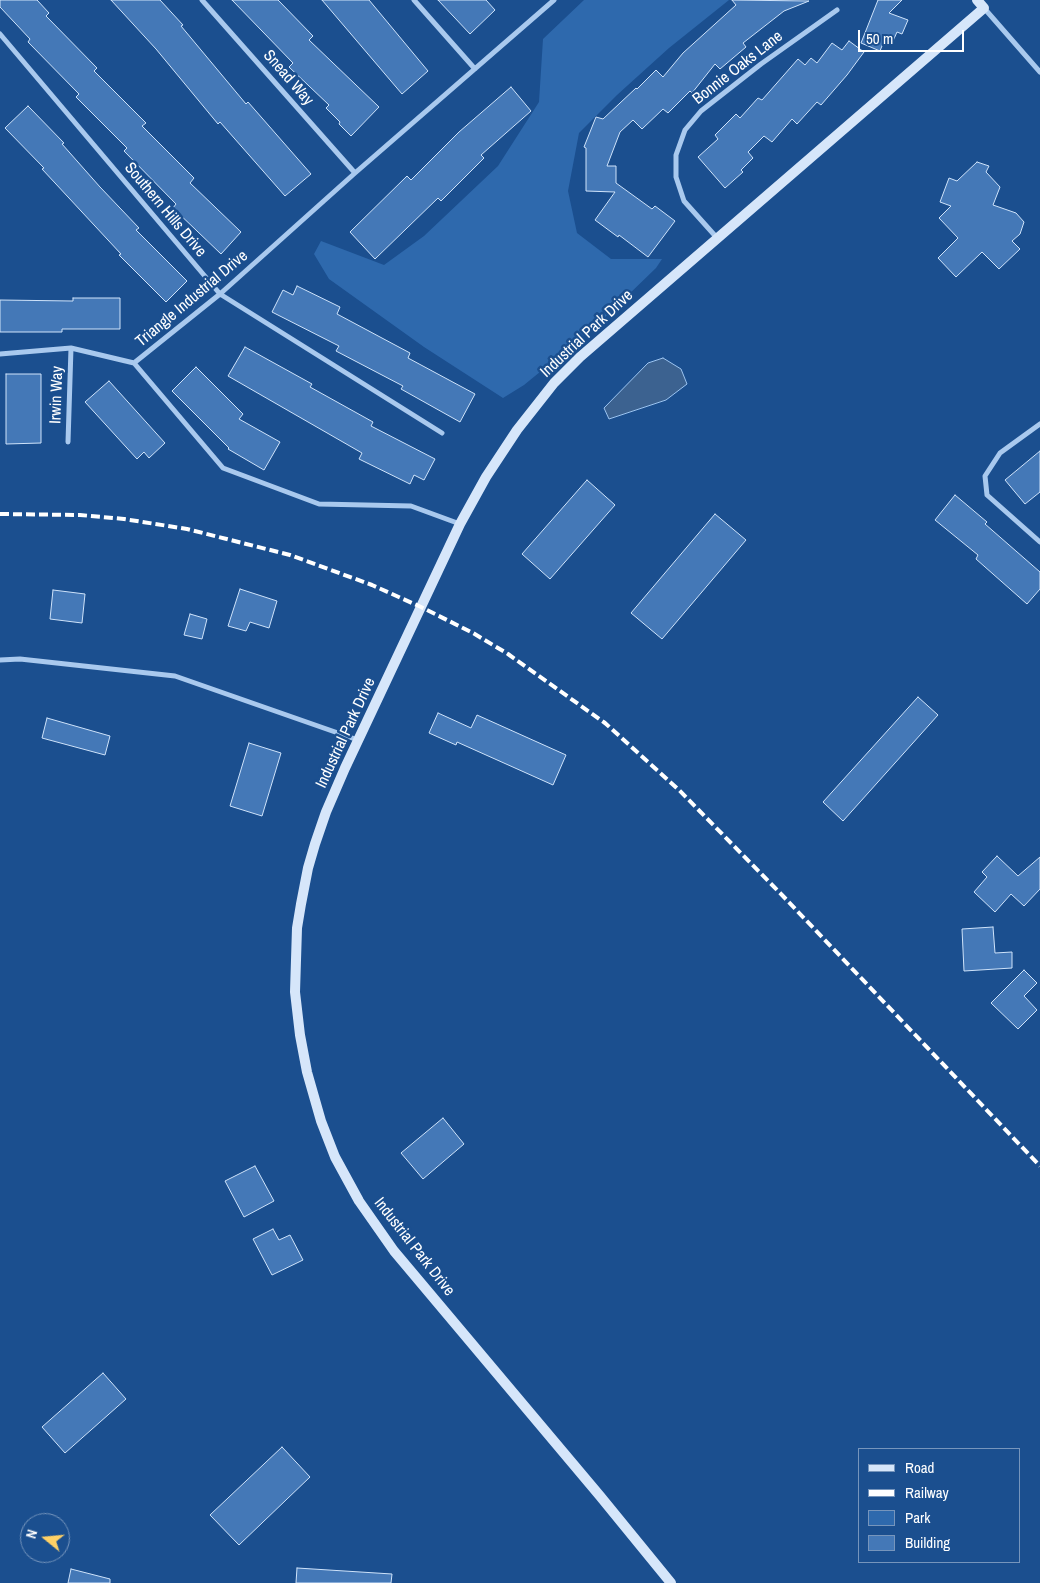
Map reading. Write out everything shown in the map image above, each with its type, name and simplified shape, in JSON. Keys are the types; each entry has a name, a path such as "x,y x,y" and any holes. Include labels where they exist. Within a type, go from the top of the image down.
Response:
{"street":[{"name":"Snead Way","path":"202,0 355,173"},
{"path":"414,0 475,69"},
{"name":"Triangle Industrial Drive","path":"460,524 411,506 319,504 223,468 134,363 220,294 355,173 554,0"},
{"path":"981,4 1040,72"},
{"name":"Industrial Park Drive","path":"671,1583 394,1252 359,1201 336,1157 321,1121 307,1072 295,992 297,928 308,868 330,803 460,524 486,477 512,438 554,382 580,356 718,239 981,4"},
{"name":"Bonnie Oaks Lane","path":"718,239 684,201 676,177 676,155 685,130 701,111 761,64 837,10"},
{"name":"Southern Hills Drive","path":"0,34 220,294 442,433"},
{"path":"0,354 71,348 134,363"},
{"name":"Irwin Way","path":"68,442 71,348"},
{"path":"1040,424 1000,453 985,476 987,495 1040,542"},
{"path":"0,660 20,659 175,676 358,740"}],"green space":[{"path":"584,0 729,0 669,48 617,95 579,133 568,191 577,233 611,259 662,259 656,268 595,327 524,385 503,398 424,347 329,279 314,254 321,241 384,265 424,236 498,166 539,102 543,39"}],"shaded area":[{"path":"663,358 681,369 687,384 666,400 609,419 604,408 648,363"}],"building":[{"path":"0,0 37,0 49,13 46,16 97,68 94,71 146,123 142,126 194,178 190,183 241,232 221,254 173,208 176,204 124,151 127,148 76,97 79,94 28,42 30,39 0,7"},
{"path":"111,0 160,0 183,25 181,26 246,104 248,102 311,174 285,196 220,122 218,124 156,49"},
{"path":"232,0 278,0 313,36 309,40 379,107 351,136 326,108 329,105 289,67 293,63"},
{"path":"322,0 369,0 428,71 402,94"},
{"path":"438,0 486,0 495,10 470,34"},
{"path":"732,0 809,1 784,11 743,43 746,47 720,69 715,64 692,93 690,91 668,113 663,109 642,129 633,120 620,132 607,166 616,166 616,183 652,209 655,206 675,221 648,257 595,220 615,192 586,191 586,148 584,147 596,117 603,119 656,70 663,77 683,53 736,5"},
{"path":"878,0 902,0 889,13 908,20 902,34 897,32 893,41 885,38 880,51 861,43"},
{"path":"849,41 864,52 847,75 821,105 817,102 797,124 792,119 772,142 764,136 748,152 753,158 741,170 743,172 725,188 698,157 718,139 715,135 736,114 740,118 758,98 762,100 798,59 805,65 811,58 817,63 832,43 842,50"},
{"path":"511,87 531,111 481,155 484,158 441,201 438,198 375,259 350,232 407,176 411,180 459,132"},
{"path":"28,106 64,143 62,144 139,228 136,230 187,281 166,302 119,255 121,254 42,169 44,168 5,128"},
{"path":"977,162 989,166 986,172 1000,187 993,205 1016,213 1024,222 1020,234 1012,241 1020,249 999,269 982,252 956,277 938,258 958,238 939,218 951,206 940,202 949,178 957,181"},
{"path":"297,286 340,307 337,314 410,353 408,358 475,394 460,422 401,389 403,386 336,351 339,346 272,312 283,290 293,295"},
{"path":"73,298 120,298 120,329 62,329 62,332 0,332 0,300 73,301"},
{"path":"245,347 312,384 310,387 373,422 371,426 435,459 424,480 414,475 410,484 359,459 362,453 228,376"},
{"path":"196,367 243,414 239,419 280,442 264,470 228,449 172,391"},
{"path":"6,374 41,374 41,443 6,444"},
{"path":"109,381 165,443 149,458 144,452 137,459 85,402"},
{"path":"1040,451 1040,492 1025,504 1005,480"},
{"path":"587,480 615,505 550,579 522,554"},
{"path":"955,495 1040,572 1040,589 1027,604 976,559 978,555 935,520"},
{"path":"715,514 746,540 662,639 631,613"},
{"path":"240,589 277,601 269,628 250,622 246,631 228,626"},
{"path":"53,590 85,594 82,623 50,619"},
{"path":"190,614 207,619 202,639 184,635"},
{"path":"918,697 938,715 843,821 823,802"},
{"path":"438,713 471,728 477,715 566,755 553,785 457,742 456,745 429,733"},
{"path":"47,718 110,736 105,755 42,738"},
{"path":"249,743 281,753 262,816 230,806"},
{"path":"997,856 1018,876 1040,857 1040,889 1024,906 1011,894 995,912 974,892 987,877 982,872"},
{"path":"993,927 995,953 1012,952 1012,968 964,971 962,929"},
{"path":"1024,970 1037,983 1024,996 1037,1010 1018,1029 991,1003"},
{"path":"443,1118 464,1144 423,1179 401,1153"},
{"path":"255,1166 274,1201 244,1217 225,1181"},
{"path":"273,1229 279,1240 290,1235 303,1260 272,1275 253,1239"},
{"path":"103,1373 126,1399 65,1453 42,1427"},
{"path":"282,1447 310,1477 239,1545 210,1515"},
{"path":"297,1568 392,1574 391,1583 296,1583"},
{"path":"71,1569 110,1579 110,1583 68,1583"}],"railway":[{"path":"0,514 80,515 124,519 187,529 290,555 372,585 421,607 473,633 508,654 605,723 679,790 782,895 1040,1166"}]}
